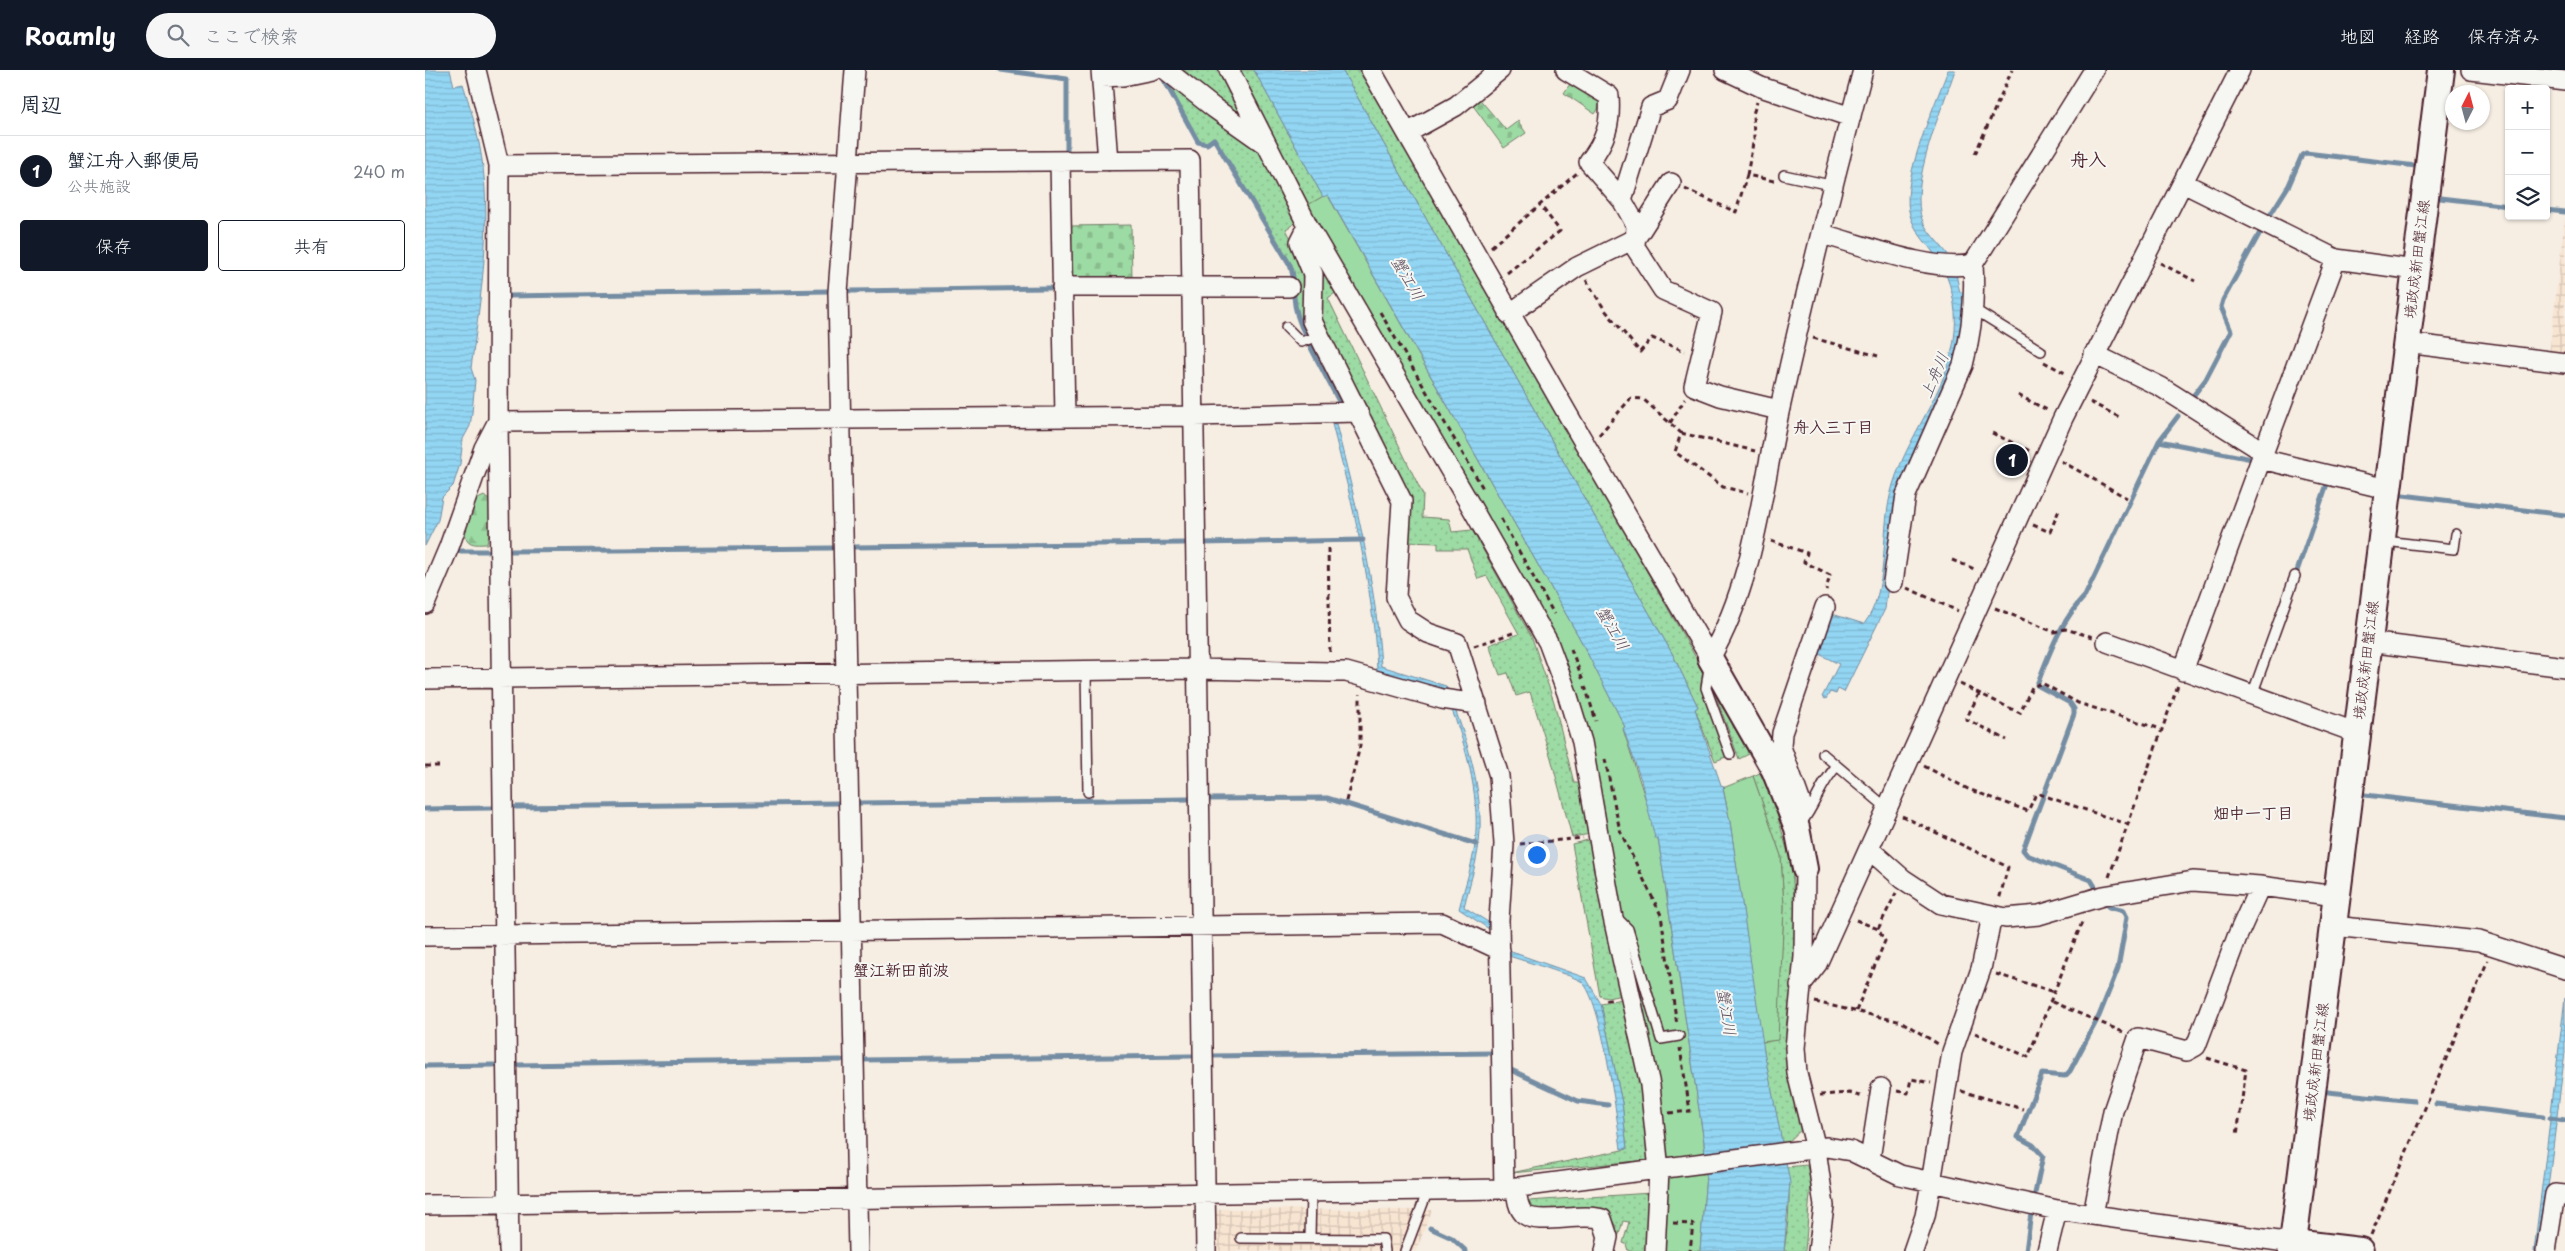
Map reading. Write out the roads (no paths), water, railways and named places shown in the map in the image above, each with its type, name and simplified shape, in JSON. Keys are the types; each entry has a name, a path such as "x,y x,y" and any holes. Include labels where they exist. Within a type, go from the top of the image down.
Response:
{"main road":[{"name":"境政成新田蟹江線","path":"2292,1247 2441,70"},
{"path":"2292,1247 2364,1246"}],"street":[{"path":"476,70 499,165 498,422 503,678 509,1251"},
{"path":"855,70 839,292 858,1251"},
{"path":"1108,161 1101,74 1123,76 1152,70"},
{"path":"1166,70 1214,108 1268,146"},
{"path":"1229,70 1308,226 1472,508 1547,642 1567,693 1582,742 1612,913 1650,1085 1662,1169 1655,1251"},
{"path":"1371,70 1509,314 1774,770 1797,828 1805,869 1804,957 1799,992 1795,1048 1797,1073 1803,1096 1810,1149 1824,1206 1818,1251"},
{"path":"1407,133 1456,106 1499,70"},
{"path":"1566,70 1609,96 1611,116 1606,133 1599,149 1589,162 1622,200 1636,225 1635,247 1663,290 1712,312 1694,386 1720,396 1779,410"},
{"path":"1622,200 1651,107 1668,100 1680,70"},
{"path":"1725,70 1761,86 1851,117"},
{"path":"1710,658 1722,638 1757,536 1779,410 1863,70"},
{"path":"1965,266 2094,70"},
{"path":"1799,992 1817,964 1870,850 2063,418 2240,70"},
{"path":"2471,70 2565,81"},
{"path":"499,165 1190,160 1206,1251"},
{"path":"1060,161 1065,417"},
{"path":"1509,314 1577,267 1636,238 1671,183"},
{"path":"2183,183 2263,225 2336,259 2415,270"},
{"path":"1308,226 1300,242 1313,274 1312,321 1402,502 1396,597 1408,620 1428,633 1457,643 1499,776 1504,844 1499,920 1510,1188 1524,1214 1534,1219 1591,1216 1602,1219 1606,1226 1611,1249"},
{"path":"1822,234 1938,266 1965,266"},
{"path":"2183,671 2336,259"},
{"path":"1893,582 1906,495 1963,365 1969,342 1974,286 1965,266"},
{"path":"1062,287 1289,287"},
{"path":"2406,343 2565,363"},
{"path":"2094,354 2161,387 2262,455 2387,489"},
{"path":"498,422 1194,416 1358,412"},
{"path":"425,604 449,547 484,448 498,422"},
{"path":"1797,828 1801,803 1781,747 1782,733 1825,607"},
{"path":"2107,642 2357,733"},
{"path":"2368,642 2565,667"},
{"path":"425,679 1196,669 1330,672 1361,676 1450,700 1477,704"},
{"path":"1870,850 1903,879 1941,904 2006,918 2039,915 2096,898 2193,881 2260,886 2336,896"},
{"path":"2093,1215 2113,1111 2138,1038 2187,1051 2196,1046 2237,937 2260,886"},
{"path":"1913,1251 1925,1216 1952,1052 1981,969 1993,916"},
{"path":"425,936 1442,923 1500,950"},
{"path":"2333,926 2479,941 2565,969"},
{"path":"1870,1159 1879,1094"},
{"path":"425,1205 1510,1188 1827,1147 1851,1151 1901,1175 1931,1184 2057,1210 2292,1247"},
{"path":"2546,1251 2555,1194 2565,1195"},
{"path":"2047,1251 2057,1210"}],"lane":[{"path":"1784,175 1835,186"},
{"path":"1972,308 2039,354"},
{"path":"1286,327 1301,342 1319,336"},
{"path":"2381,541 2454,549 2456,534"},
{"path":"2252,696 2295,576"},
{"path":"1710,658 1706,688 1730,754"},
{"path":"1087,670 1088,792"},
{"path":"1823,754 1888,809"},
{"path":"1797,828 1812,810 1827,776 1837,766"},
{"path":"1612,913 1628,929 1661,1039 1679,1036"},
{"path":"1405,1251 1428,1190"},
{"path":"1309,1238 1311,1192"},
{"path":"1241,1238 1383,1239 1385,1251"}],"water":[{"path":"425,70 450,70 454,86 463,84 479,143 483,170 486,227 482,284 471,368 475,380 470,426 463,439 460,464 453,486 442,497 438,520 425,546"},
{"name":"蟹江川","path":"1254,70 1342,70 1673,655 1698,707 1695,709 1721,785 1724,786 1764,1051 1790,1182 1784,1251 1700,1251 1706,1175 1704,1142 1658,838 1655,838 1641,780 1623,728 1625,727 1579,637 1328,195 1323,197"},
{"path":"1948,70 1955,70 1935,125 1923,168 1919,207 1926,227 1953,262 1960,292 1967,293 1964,341 1899,500 1885,609 1844,692 1838,689 1836,694 1830,692 1826,699 1822,697 1839,664 1815,652 1829,613 1864,624 1872,611 1881,579 1887,511 1896,475 1936,395 1951,353 1955,322 1954,303 1950,285 1943,267 1914,225 1909,211 1908,196 1910,179 1921,140"},
{"path":"1332,424 1336,424 1364,544 1375,604 1381,666 1446,686 1471,757 1478,794 1480,831 1476,860 1464,907 1493,925 1489,929 1459,909 1476,840 1474,794 1462,740 1443,689 1377,670 1367,576"},
{"path":"1509,951 1586,978 1601,1004 1622,1103 1627,1149 1621,1149 1608,1061 1596,1011 1589,993 1582,982 1577,979 1509,956"},
{"path":"2565,998 2565,1052 2540,1251 2534,1251"}],"waterway":[{"path":"1001,70 1067,79 1067,150"},
{"path":"1162,76 1198,142 1207,144 1214,139 1290,265 1296,313 1306,336"},
{"path":"2267,220 2289,185 2302,155 2306,153 2416,166"},
{"path":"2440,198 2505,206"},
{"path":"2550,210 2565,212"},
{"path":"2190,400 2206,379 2231,331 2221,307 2223,300 2263,227"},
{"path":"851,291 1050,288"},
{"path":"507,296 829,291"},
{"path":"1310,346 1342,407"},
{"path":"2099,893 2091,880 2027,855 2023,850 2074,714 2074,709 2070,703 2037,685 2062,627 2085,596 2159,441 2178,416"},
{"path":"2159,441 2252,459"},
{"path":"2296,574 2328,481"},
{"path":"2403,495 2565,515"},
{"path":"1201,543 1363,540"},
{"path":"853,547 1184,543"},
{"path":"511,551 832,548"},
{"path":"456,551 487,551"},
{"path":"2365,795 2565,818"},
{"path":"1206,799 1327,798 1476,844"},
{"path":"857,803 1189,799"},
{"path":"516,807 837,803"},
{"path":"425,809 492,808"},
{"path":"2034,1198 2043,1156 2033,1145 2018,1137 2042,1074 2065,1076 2070,1071 2099,1016 2118,968 2127,917 2124,911 2109,907 2102,901"},
{"path":"1209,1056 1494,1053"},
{"path":"861,1060 1192,1056"},
{"path":"517,1065 841,1060"},
{"path":"425,1066 494,1065"},
{"path":"1509,1069 1578,1101 1608,1105"},
{"path":"2328,1092 2414,1101"},
{"path":"2436,1104 2543,1117"},
{"path":"2550,1118 2565,1120"},
{"path":"2026,1251 2031,1213"},
{"path":"1430,1228 1452,1238 1466,1251"}],"place":[{"name":"蟹江舟入郵便局","path":"2012,460"}],"district":[{"name":"舟入","path":"2088,160"},
{"name":"舟入三丁目","path":"1833,427"},
{"name":"畑中一丁目","path":"2253,813"},
{"name":"蟹江新田前波","path":"901,970"}],"water label":[{"name":"上舟川","path":"1934,375"}]}
